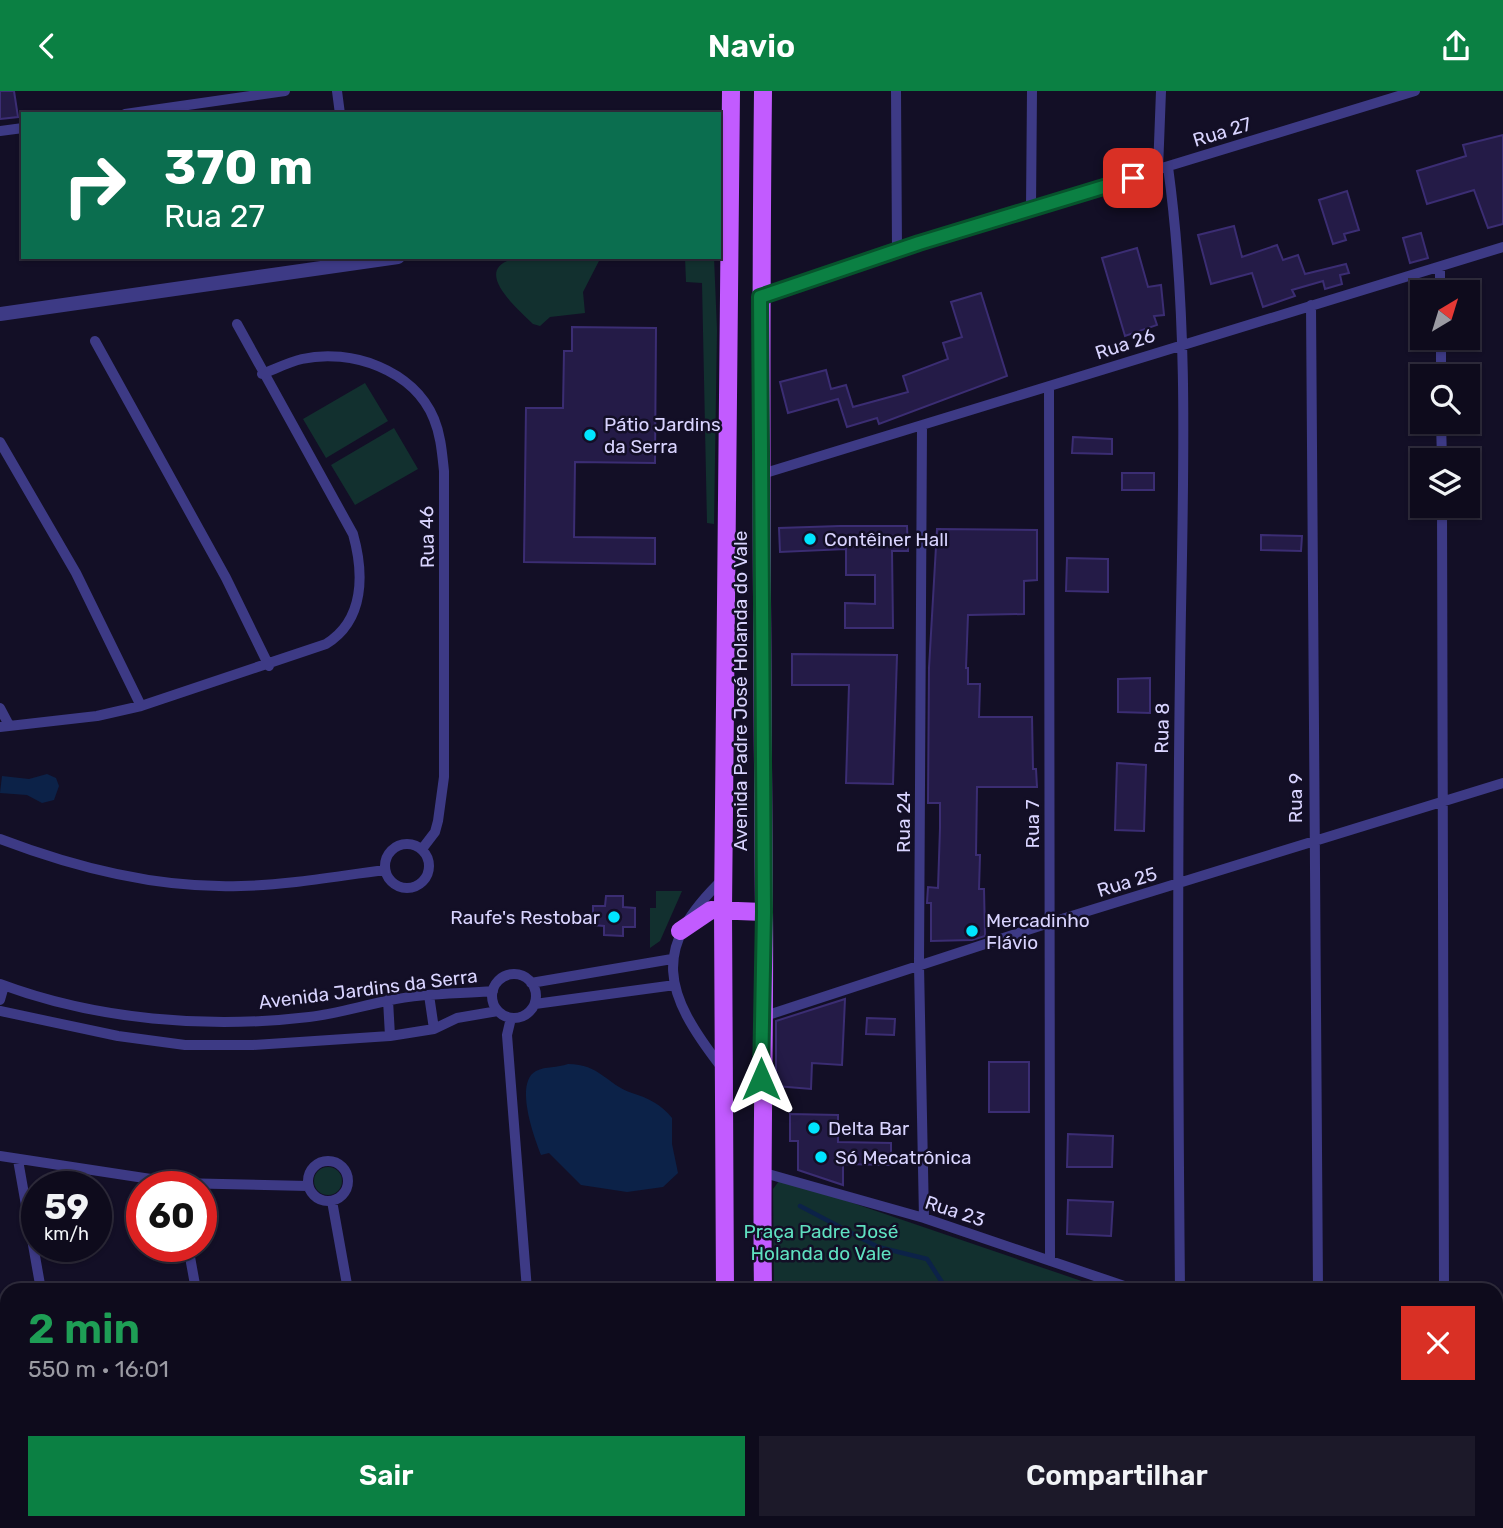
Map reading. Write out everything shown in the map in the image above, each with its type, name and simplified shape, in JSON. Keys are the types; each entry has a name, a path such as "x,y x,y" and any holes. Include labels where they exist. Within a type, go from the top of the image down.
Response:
{"main road":[{"path":"731,95 763,95"},
{"name":"Avenida Padre José Holanda do Vale","path":"725,1283 724,217 731,95"},
{"name":"Avenida Padre José Holanda do Vale","path":"763,95 759,475 764,912 761,1173 763,1283"},
{"path":"729,150 761,150"},
{"path":"680,931 701,915 723,909 764,912"}],"street":[{"path":"139,112 285,91"},
{"path":"337,91 340,112"},
{"path":"896,91 897,250"},
{"path":"1031,208 1032,91"},
{"name":"Rua 8","path":"1161,91 1163,168 1177,235 1183,344 1177,885 1180,1283"},
{"name":"Rua 27","path":"760,297 897,250 1415,91"},
{"path":"0,131 21,128"},
{"name":"Rua 26","path":"759,475 1503,247"},
{"path":"0,313 360,260"},
{"path":"1440,267 1440,280"},
{"name":"Rua 9","path":"1311,305 1318,1283"},
{"path":"0,708 4,726 97,716 141,706 269,666 326,644 347,628 353,617 359,589 358,555 353,534 262,375 237,324"},
{"path":"95,341 226,578 269,666"},
{"name":"Rua 46","path":"262,375 301,359 339,355 361,360 400,379 422,400 433,417 441,439 444,471 447,695 444,777 435,832 422,849"},
{"name":"Rua 7","path":"1049,388 1050,1261"},
{"name":"Rua 24","path":"922,426 919,965 925,1218"},
{"path":"0,442 76,573 141,706"},
{"path":"1442,518 1444,1283"},
{"name":"Rua 25","path":"762,1017 1049,923 1503,783"},
{"path":"0,839 62,861 157,881 239,886 384,870"},
{"path":"412,844 422,849 429,866 419,884 398,886 384,870 387,855 397,845 412,844"},
{"path":"724,878 693,908 680,931 672,959 675,985 691,1023 724,1071"},
{"path":"531,983 672,959"},
{"path":"520,975 531,983 536,997 535,1004 525,1015 511,1018 498,1011 493,991 506,976 520,975"},
{"path":"0,1000 2,985"},
{"name":"Avenida Jardins da Serra","path":"2,985 53,1000 130,1015 197,1021 310,1017 388,1000 493,991"},
{"path":"535,1004 675,985"},
{"path":"429,995 434,1029"},
{"path":"388,1000 390,1036"},
{"name":"Avenida Jardins da Serra","path":"0,1011 118,1036 184,1045 253,1045 390,1036 434,1029 457,1018 498,1011"},
{"path":"511,1018 507,1035 526,1283"},
{"path":"0,1156 126,1177"},
{"path":"18,1160 40,1283"},
{"path":"217,1185 308,1186 320,1200 332,1201 343,1194 348,1183 345,1171 336,1163 323,1161 312,1168 308,1186"},
{"name":"Rua 23","path":"761,1173 925,1218 1115,1283"},
{"path":"332,1201 347,1283"},
{"path":"191,1262 195,1283"}],"green space":[{"path":"515,259 600,259 583,292 585,313 550,317 540,326 533,324 500,287 496,277 498,269 505,262"},
{"path":"685,259 714,259 717,330 714,524 707,523 702,283 686,282"},
{"path":"365,383 388,421 326,458 303,419"},
{"path":"394,428 418,469 355,505 331,465"},
{"path":"656,891 682,891 660,941 650,948 650,908 656,908"},
{"path":"328,1167 338,1171 342,1181 338,1191 328,1195 318,1191 314,1181 318,1171"},
{"name":"Praça Padre José Holanda do Vale","path":"779,1181 791,1182 1087,1283 774,1283 773,1189"}],"water":[{"path":"47,774 56,778 59,786 54,800 42,803 27,795 0,793 2,776 29,779"},
{"path":"568,1064 588,1067 623,1089 654,1102 672,1118 672,1144 678,1173 663,1187 627,1192 581,1185 549,1153 541,1155 528,1111 527,1087 530,1077 536,1071"}],"building":[{"path":"0,91 14,91 18,117 0,119"},
{"path":"1503,135 1503,224 1488,228 1474,190 1427,204 1417,171 1466,156 1463,145"},
{"path":"1347,191 1359,230 1344,234 1346,240 1333,244 1319,200"},
{"path":"1234,226 1242,257 1277,245 1283,260 1298,255 1305,274 1346,264 1349,273 1340,275 1342,284 1325,289 1323,281 1292,290 1295,296 1263,307 1252,273 1211,284 1198,235"},
{"path":"1421,233 1428,258 1410,263 1403,238"},
{"path":"1137,248 1148,287 1161,285 1164,315 1154,316 1157,325 1125,336 1102,258"},
{"path":"981,293 1007,376 879,424 877,418 847,427 838,399 788,413 780,382 826,370 831,389 846,385 853,407 908,392 903,376 948,359 943,343 962,337 951,302"},
{"name":"Pátio Jardins da Serra","path":"572,327 656,328 655,463 575,462 574,537 655,538 655,564 524,562 526,408 563,408 564,351 572,351"},
{"path":"1073,437 1112,439 1112,454 1072,453"},
{"path":"1122,473 1154,473 1154,490 1122,490"},
{"path":"907,526 908,551 892,551 893,628 845,628 845,603 875,604 875,575 846,575 846,549 780,552 779,528"},
{"path":"937,529 1037,530 1037,580 1024,581 1024,614 968,615 966,668 968,684 980,684 979,717 1032,717 1033,769 1036,769 1037,787 977,787 976,855 980,855 979,889 984,889 985,936 972,940 931,941 931,903 927,903 928,887 938,888 940,828 940,803 928,803 929,668"},
{"path":"1261,535 1302,536 1301,551 1261,550"},
{"path":"1067,558 1108,559 1108,592 1066,591"},
{"path":"792,654 897,655 893,784 846,783 849,685 792,685"},
{"path":"1150,678 1150,713 1118,712 1118,679"},
{"path":"1117,763 1146,765 1144,831 1115,830"},
{"name":"Raufe's Restobar","path":"606,896 623,896 623,907 635,908 635,927 623,927 623,936 604,935 604,926 593,925 593,906 605,906"},
{"path":"845,999 842,1065 812,1063 811,1089 776,1086 776,1021"},
{"path":"867,1018 895,1019 894,1035 866,1034"},
{"path":"989,1062 1029,1062 1029,1112 989,1112"},
{"path":"790,1114 838,1115 838,1142 891,1143 891,1165 843,1164 843,1185 798,1170 798,1141 790,1141"},
{"path":"1068,1134 1113,1136 1112,1167 1067,1167"},
{"path":"1068,1200 1113,1202 1111,1236 1067,1234"}],"waterway":[{"path":"800,1206 878,1247 927,1259 942,1283"}],"place":[{"name":"Pátio Jardins da Serra","path":"590,435"},
{"name":"Contêiner Hall","path":"810,539"},
{"name":"Raufe's Restobar","path":"614,917"},
{"name":"Mercadinho Flávio","path":"972,931"},
{"name":"Delta Bar","path":"814,1128"},
{"name":"Só Mecatrônica","path":"821,1157"}],"route":[{"path":"761,1079 764,912 760,297 919,243 1133,178"}]}
